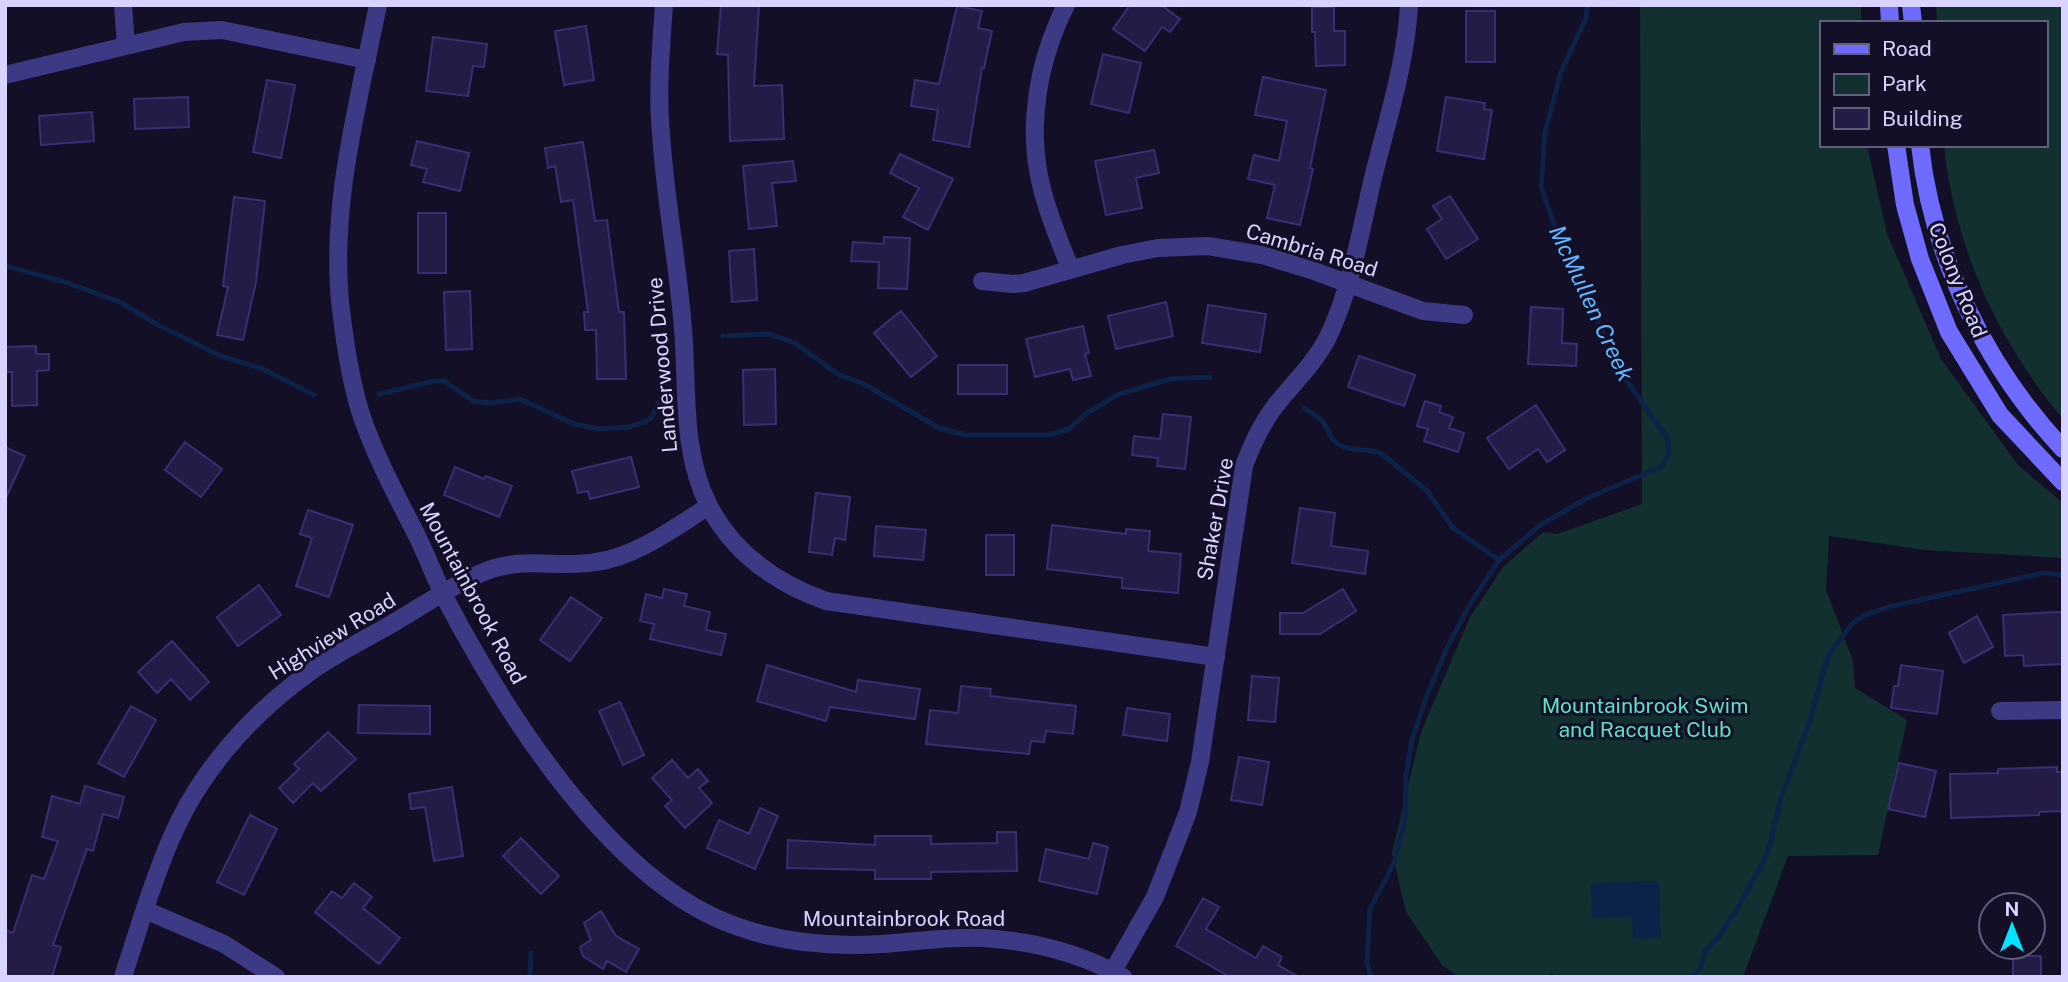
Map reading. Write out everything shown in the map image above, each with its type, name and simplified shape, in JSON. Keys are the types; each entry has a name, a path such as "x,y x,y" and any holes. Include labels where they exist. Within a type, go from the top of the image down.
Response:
{"main road":[{"name":"Colony Road","path":"1896,147 1905,205 1920,259 1949,332 2000,415 2063,482"},
{"name":"Colony Road","path":"1920,147 1931,213 1950,267 1980,335 2034,419 2063,449"}],"street":[{"path":"123,5 127,46"},
{"name":"Mountainbrook Road","path":"378,5 344,177 338,229 340,307 360,410 376,454 443,594 496,687 571,793 622,852 658,885 699,910 731,925 766,936 802,942 875,944 963,938 1013,941 1064,951 1118,974"},
{"name":"Landerwood Drive","path":"664,5 660,69 663,155 683,329 690,445 709,506 730,537 771,576 798,591 826,601 1216,657"},
{"path":"1066,5 1044,60 1035,125 1041,187 1071,270"},
{"name":"Shaker Drive","path":"1118,974 1155,897 1184,824 1200,762 1241,480 1249,452 1269,415 1319,353 1334,324 1347,282 1404,46 1409,5"},
{"path":"5,75 184,32 222,30 367,60"},
{"name":"Cambria Road","path":"982,281 1024,283 1122,255 1158,248 1208,246 1262,255 1347,282 1423,311 1464,315"},
{"name":"Highview Road","path":"123,977 171,839 189,803 213,765 242,731 275,699 311,671 478,574 509,565 533,562 570,565 597,562 622,555 664,534 709,506"},
{"path":"2000,711 2063,710"},
{"path":"145,910 224,944 276,977"}],"green space":[{"name":"Mountainbrook Swim and Racquet Club","path":"1640,5 1861,5 1861,21 1820,21 1820,147 1867,147 1887,234 1941,359 2018,465 2063,503 2063,558 1925,550 1829,536 1826,590 1853,661 1855,688 1907,720 1878,855 1788,856 1743,977 1559,977 1551,973 1548,977 1458,977 1442,965 1406,912 1392,853 1421,732 1470,617 1503,567 1543,532 1557,534 1642,504"},
{"path":"1936,5 2063,5 2063,419 2018,358 1983,291 1958,220 1944,147 2047,147 2047,21 1937,21"}],"water":[{"path":"1659,881 1661,938 1633,939 1632,917 1592,918 1591,883"}],"building":[{"path":"721,5 759,5 754,86 782,85 784,139 730,141 728,55 717,54"},
{"path":"1130,5 1161,5 1180,19 1170,32 1162,27 1145,51 1113,29"},
{"path":"957,6 982,11 978,28 992,31 982,68 969,147 933,140 938,110 911,106 915,80 939,84"},
{"path":"1312,7 1334,7 1334,31 1345,31 1345,65 1316,66"},
{"path":"1466,11 1495,11 1495,62 1466,62"},
{"path":"586,26 594,80 564,85 555,31"},
{"path":"433,37 487,44 484,67 473,66 468,96 426,91"},
{"path":"1103,54 1141,63 1129,113 1091,104"},
{"path":"1263,77 1326,90 1310,168 1313,169 1300,225 1267,218 1275,185 1248,179 1254,155 1279,161 1287,121 1255,115"},
{"path":"267,80 295,85 281,158 253,152"},
{"path":"188,97 189,127 135,129 134,99"},
{"path":"1446,97 1485,103 1484,109 1492,110 1484,159 1437,151"},
{"path":"92,112 94,141 41,145 39,116"},
{"path":"417,141 469,153 460,191 423,182 427,169 411,165"},
{"path":"583,142 595,221 607,220 619,312 624,312 626,379 597,379 596,330 585,330 584,312 588,312 573,200 561,202 555,166 548,168 545,148"},
{"path":"1154,150 1159,173 1136,178 1142,208 1106,215 1095,161"},
{"path":"900,154 953,179 928,230 903,217 919,188 890,173"},
{"path":"793,161 796,181 772,183 777,226 749,229 743,166"},
{"path":"1450,196 1478,239 1446,259 1427,229 1442,219 1433,206"},
{"path":"234,197 265,201 256,282 243,340 217,335 228,287 223,286"},
{"path":"418,213 446,213 446,273 418,273"},
{"path":"884,237 910,238 907,289 878,288 879,262 851,261 853,242 884,244"},
{"path":"754,249 757,300 732,302 729,251"},
{"path":"470,291 472,349 446,350 444,292"},
{"path":"1166,302 1173,336 1116,349 1108,316"},
{"path":"1208,305 1266,314 1260,352 1202,343"},
{"path":"1531,307 1563,309 1562,343 1577,344 1576,366 1528,364"},
{"path":"901,311 937,356 911,377 874,333"},
{"path":"1083,326 1089,353 1085,354 1091,376 1073,380 1070,369 1035,377 1026,339"},
{"path":"36,346 36,354 49,354 49,370 37,371 37,405 12,406 12,372 5,372 5,347"},
{"path":"1359,356 1415,375 1404,406 1348,387"},
{"path":"958,365 1007,365 1007,394 958,394"},
{"path":"775,369 776,424 744,425 743,370"},
{"path":"1425,401 1441,406 1439,412 1453,417 1449,428 1464,433 1458,452 1424,441 1428,429 1417,426"},
{"path":"1536,405 1565,450 1547,462 1538,449 1509,469 1487,438"},
{"path":"1163,414 1191,417 1185,469 1157,466 1158,458 1132,455 1134,436 1160,439"},
{"path":"185,442 222,469 201,497 165,470"},
{"path":"5,447 25,456 5,500"},
{"path":"631,457 639,487 590,499 588,491 578,493 572,471"},
{"path":"455,467 484,479 486,476 512,486 499,517 444,495"},
{"path":"816,493 850,497 845,540 835,538 832,555 809,552"},
{"path":"1300,508 1335,513 1331,546 1368,551 1365,574 1292,563"},
{"path":"308,510 353,525 329,597 296,586 312,538 300,534"},
{"path":"1052,525 1126,534 1126,529 1150,531 1148,551 1181,554 1178,593 1122,588 1122,578 1047,569"},
{"path":"876,526 926,530 923,560 874,556"},
{"path":"986,535 1014,535 1014,575 986,575"},
{"path":"259,585 281,615 238,646 217,617"},
{"path":"664,589 687,594 684,606 710,612 706,630 726,634 721,655 650,639 654,624 640,621 646,594 662,598"},
{"path":"1343,589 1356,611 1320,634 1280,634 1280,613 1303,613"},
{"path":"571,597 602,618 570,661 540,640"},
{"path":"2063,612 2063,664 2024,666 2023,655 2005,656 2003,615"},
{"path":"1977,616 1993,647 1964,663 1949,633"},
{"path":"172,641 209,682 190,700 171,679 157,693 138,672"},
{"path":"767,665 856,692 858,680 920,689 915,719 830,707 826,721 757,701"},
{"path":"1901,665 1943,671 1937,714 1891,708"},
{"path":"1252,676 1279,678 1275,722 1248,720"},
{"path":"961,686 991,689 990,696 1076,706 1073,734 1046,731 1044,742 1031,741 1029,754 926,744 930,710 958,713"},
{"path":"620,702 644,755 623,765 599,711"},
{"path":"359,705 430,706 430,734 358,733"},
{"path":"131,706 156,720 124,777 98,763"},
{"path":"1127,708 1170,714 1167,741 1123,735"},
{"path":"328,732 356,759 321,791 313,783 293,803 279,788 299,769 294,764"},
{"path":"1239,757 1269,762 1262,805 1231,800"},
{"path":"672,760 688,778 698,769 708,781 699,788 712,803 685,828 665,806 672,800 652,778"},
{"path":"1899,763 1936,771 1925,817 1888,809"},
{"path":"2057,767 2057,772 2063,772 2063,811 2039,812 2039,815 1951,818 1950,774 1998,773 1998,769"},
{"path":"85,786 124,797 118,818 103,814 93,851 87,849 53,945 61,947 52,977 5,977 5,930 13,933 32,875 44,879 58,841 42,837 52,796 80,804"},
{"path":"452,787 463,856 434,861 425,807 411,809 409,794"},
{"path":"760,808 778,816 755,869 707,848 719,820 749,834"},
{"path":"250,815 277,829 244,895 217,882"},
{"path":"997,832 1016,832 1017,871 931,872 931,879 875,879 875,870 787,868 788,840 875,845 875,836 931,836 931,844 997,843"},
{"path":"521,838 559,876 541,894 503,856"},
{"path":"1093,843 1108,847 1097,894 1039,881 1046,849 1089,859"},
{"path":"354,883 372,897 363,908 400,938 379,964 315,912 332,891 342,898"},
{"path":"1203,898 1219,907 1206,929 1256,958 1263,946 1282,957 1278,965 1299,977 1230,977 1176,946"},
{"path":"601,911 616,936 639,949 626,972 607,961 603,969 583,956 580,947 591,940 584,923"},
{"path":"2013,961 2041,961 2041,977 2013,977"}],"waterway":[{"name":"McMullen Creek","path":"1371,977 1367,962 1370,909 1394,863 1405,820 1406,775 1412,740 1446,650 1469,606 1499,560 1539,526 1587,498 1661,467 1669,454 1667,438 1622,374 1556,230 1541,187 1545,132 1561,72 1586,18 1587,5"},
{"path":"5,266 62,281 120,302 158,325 221,356 263,369 314,395"},
{"path":"723,336 769,334 795,343 839,375 862,383 939,428 966,435 1049,435 1069,429 1087,413 1119,394 1170,379 1210,377"},
{"path":"379,394 444,381 473,401 491,403 520,399 574,424 599,429 629,427 647,421 659,402"},
{"path":"1304,408 1320,419 1333,439 1343,447 1382,454 1427,491 1453,528 1499,560"},
{"path":"1691,977 1701,968 1705,951 1734,914 1767,855 1781,798 1809,723 1828,656 1852,624 1863,616 1888,607 2043,573 2063,575"},
{"path":"530,977 531,953"}]}
